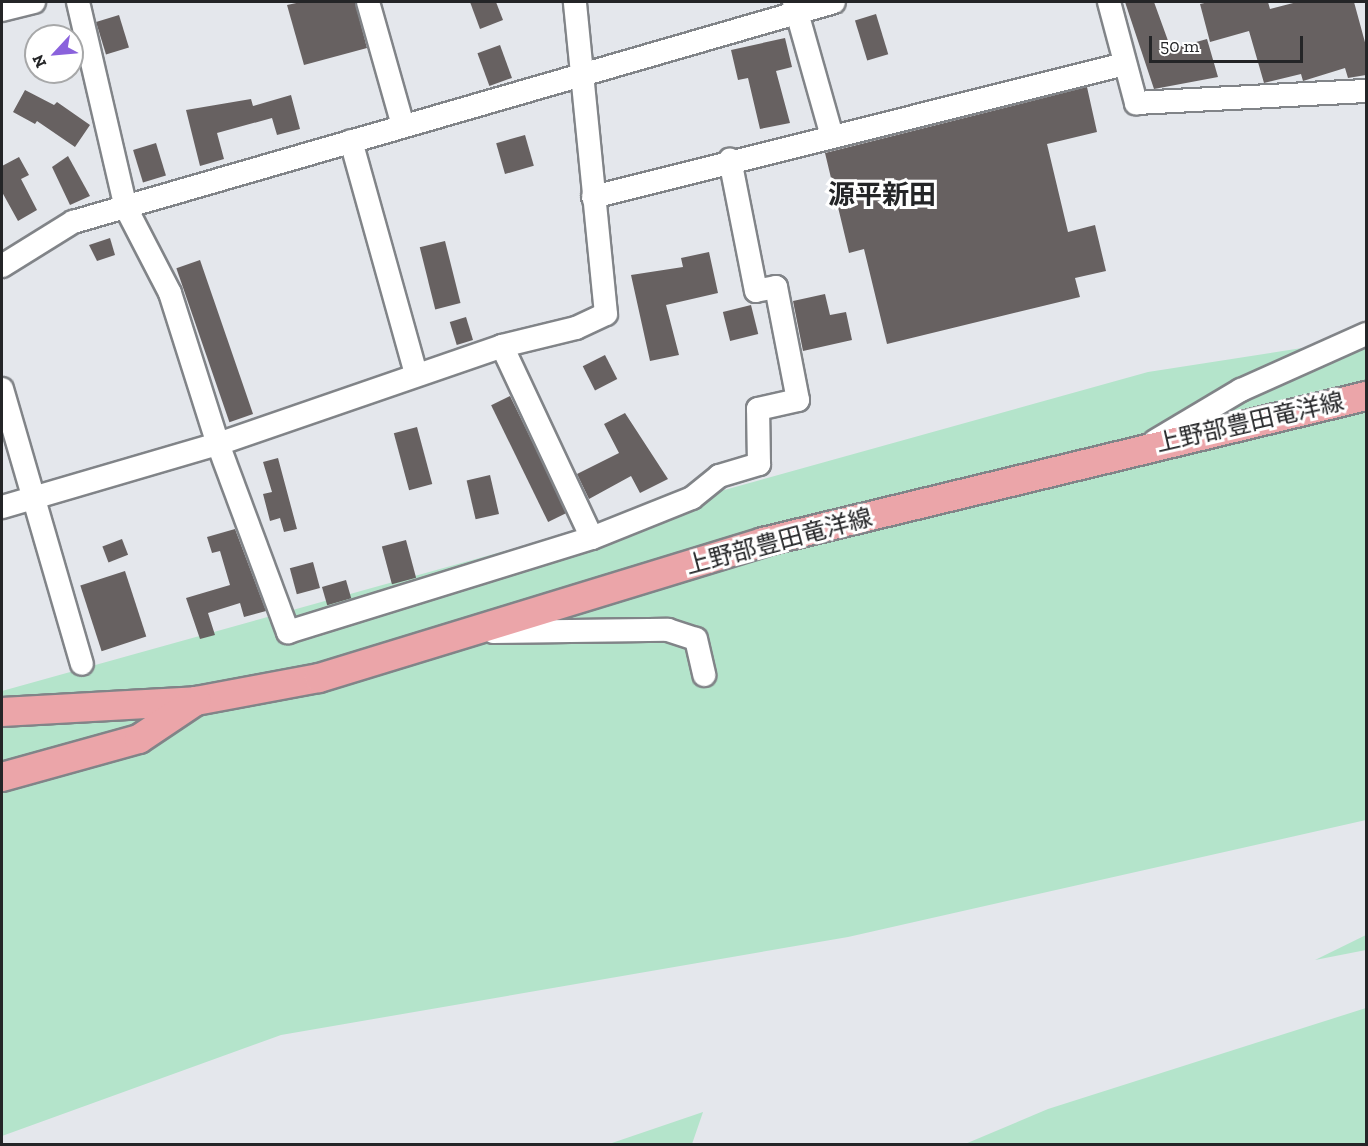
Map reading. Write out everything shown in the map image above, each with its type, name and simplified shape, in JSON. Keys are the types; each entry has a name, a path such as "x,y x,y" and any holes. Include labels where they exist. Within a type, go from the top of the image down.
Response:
{"main road":[{"name":"上野部豊田竜洋線","path":"2,712 196,701 319,678 763,542 1149,445 1366,396"},
{"name":"上野部豊田竜洋線","path":"2,777 139,739 196,701"}],"street":[{"path":"2,10 34,2"},
{"path":"78,2 126,208 170,293 218,444 288,632 592,537 692,498 719,476 759,464 758,409 798,400 776,287 756,291 730,160"},
{"path":"368,2 403,126"},
{"path":"2,507 218,444 502,346 576,328 606,314 575,2"},
{"path":"2,267 73,222 581,75 796,7 834,2"},
{"path":"1109,2 1136,103 1366,91"},
{"path":"796,7 831,134"},
{"path":"593,197 831,134 1125,64"},
{"path":"351,141 416,374"},
{"path":"1149,445 1240,390 1366,334"},
{"path":"502,346 592,537"},
{"path":"2,389 82,664"},
{"path":"464,633 668,630 696,639 704,675"}],"green space":[{"path":"1366,338 1366,820 848,937 281,1035 2,1136 2,691 1148,372"},
{"path":"1366,935 1366,950 1315,960"},
{"path":"1366,1008 1366,1144 965,1144 1048,1109"},
{"path":"703,1112 692,1144 609,1144"}],"building":[{"path":"301,2 355,2 367,48 304,65 287,5"},
{"path":"470,2 496,2 503,20 480,29"},
{"path":"1125,2 1154,2 1171,49 1207,39 1218,77 1154,89"},
{"path":"1268,2 1270,9 1297,2 1354,2 1366,46 1366,75 1348,78 1345,68 1303,81 1301,74 1264,83 1249,31 1210,42 1200,4"},
{"path":"876,14 888,54 867,61 855,20"},
{"path":"119,15 129,48 106,55 96,22"},
{"path":"785,38 792,67 776,71 790,123 760,129 748,78 738,80 731,50"},
{"path":"500,45 512,78 489,86 477,53"},
{"path":"1087,87 1097,132 1047,144 1068,232 1095,225 1106,271 1075,278 1080,297 887,344 864,249 849,253 825,153"},
{"path":"25,90 54,105 57,102 90,125 75,147 37,121 35,124 13,112"},
{"path":"291,95 300,129 277,135 272,118 217,133 224,159 200,166 186,110 251,99 253,106"},
{"path":"525,135 534,166 505,174 496,143"},
{"path":"156,143 166,176 143,183 133,150"},
{"path":"68,156 90,196 70,205 52,167"},
{"path":"19,157 29,175 21,179 37,210 18,221 2,192 2,166"},
{"path":"110,238 115,255 97,261 89,245"},
{"path":"445,241 460,303 435,309 420,247"},
{"path":"709,252 718,293 666,305 679,355 650,361 631,275 683,267 681,258"},
{"path":"200,260 253,414 229,422 176,268"},
{"path":"825,294 830,315 846,312 852,340 803,351 793,301"},
{"path":"751,305 758,334 730,341 723,312"},
{"path":"466,317 473,340 457,345 450,322"},
{"path":"605,355 617,379 595,390 583,366"},
{"path":"510,396 567,513 548,522 491,405"},
{"path":"625,413 668,479 640,493 631,476 589,499 577,474 619,453 604,424"},
{"path":"417,427 432,484 409,490 394,433"},
{"path":"278,458 297,529 284,532 280,518 270,521 263,494 272,492 263,462"},
{"path":"490,475 499,514 476,519 467,480"},
{"path":"235,529 266,611 244,617 240,603 208,613 215,635 200,639 186,598 230,585 220,551 212,553 207,537"},
{"path":"122,539 128,555 108,562 102,547"},
{"path":"406,540 416,578 392,584 382,546"},
{"path":"313,562 320,588 297,594 290,568"},
{"path":"125,571 146,637 102,651 80,586"},
{"path":"346,580 351,598 327,605 322,587"}],"district":[{"name":"源平新田","path":"882,196"}]}
